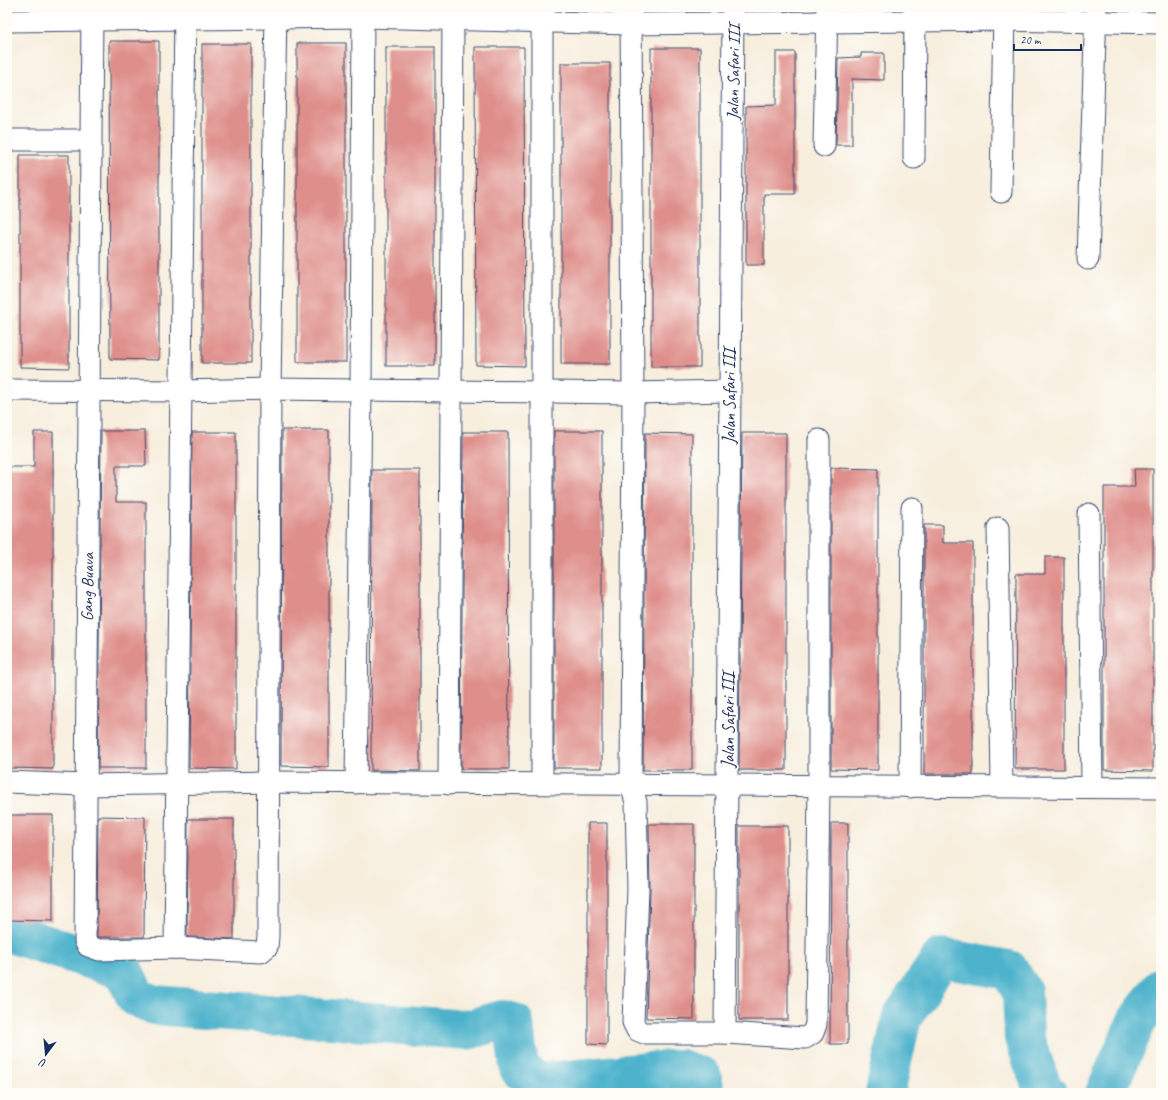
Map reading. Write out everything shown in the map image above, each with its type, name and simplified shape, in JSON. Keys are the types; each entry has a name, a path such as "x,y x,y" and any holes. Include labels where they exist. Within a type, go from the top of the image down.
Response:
{"street":[{"path":"185,12 180,391 176,948 261,952 268,947 270,389 276,12"},
{"path":"7,21 92,14 185,12 363,12 631,16 1096,15 1161,23"},
{"path":"356,783 362,391 363,12"},
{"path":"449,784 453,13"},
{"name":"Gang Buava","path":"92,14 85,941 88,946 99,950 176,948"},
{"path":"1001,192 1004,14"},
{"path":"542,15 542,784"},
{"path":"824,146 827,15"},
{"path":"914,158 915,15"},
{"path":"1088,259 1096,15"},
{"path":"631,16 633,393 631,785 636,802 638,889 633,1022 637,1030 644,1033 725,1033 805,1038 813,1033 816,1024 819,786 819,440"},
{"name":"Jalan Safari III","path":"725,1033 733,16"},
{"path":"7,140 90,140"},
{"path":"7,390 180,391 270,389 633,393 729,391"},
{"path":"910,787 912,508"},
{"path":"1089,514 1092,787"},
{"path":"998,528 1002,786"},
{"path":"7,782 85,785 177,785 269,782 1161,788"}],"building":[{"path":"109,41 159,41 159,360 110,359"},
{"path":"297,43 346,43 346,362 297,362"},
{"path":"202,44 251,44 251,363 202,363"},
{"path":"386,47 435,47 435,366 386,366"},
{"path":"475,47 524,47 525,366 476,365"},
{"path":"651,48 700,48 700,367 651,367"},
{"path":"776,52 795,52 795,194 764,194 764,265 746,265 746,106 776,105"},
{"path":"861,53 884,53 884,80 852,79 852,145 836,145 838,58 861,57"},
{"path":"561,63 610,63 610,364 561,364"},
{"path":"20,155 69,155 69,368 20,367"},
{"path":"282,430 329,430 329,767 281,766"},
{"path":"101,431 145,431 146,466 116,466 116,502 146,502 146,768 98,768"},
{"path":"554,431 602,431 602,768 554,768"},
{"path":"34,432 53,432 53,769 7,768 7,467 34,467"},
{"path":"192,432 236,432 236,769 189,768"},
{"path":"463,432 508,432 509,769 461,769"},
{"path":"645,433 692,434 692,770 643,770"},
{"path":"742,433 786,433 786,770 739,770"},
{"path":"831,468 878,469 878,770 831,769"},
{"path":"1134,469 1153,469 1153,771 1104,770 1104,487 1135,487"},
{"path":"372,470 420,470 420,771 371,770"},
{"path":"924,525 943,525 943,543 973,543 973,774 924,774"},
{"path":"1045,557 1064,557 1064,769 1015,769 1016,574 1045,574"},
{"path":"7,815 53,815 53,921 7,920"},
{"path":"98,816 145,817 144,937 97,937"},
{"path":"188,819 234,819 234,939 187,937"},
{"path":"588,823 607,823 607,1045 588,1044"},
{"path":"831,823 848,823 848,1044 830,1044"},
{"path":"649,824 694,824 694,1019 646,1018 650,889"},
{"path":"739,826 788,826 788,1020 739,1020"}],"waterway":[{"path":"7,932 123,970 136,997 154,1005 467,1030 502,1020 514,1023 519,1068 538,1083 680,1069 702,1077 705,1093"},
{"path":"885,1093 902,1017 941,958 1009,970 1022,991 1024,1038 1044,1092 1047,1093"},
{"path":"1105,1093 1137,1021 1161,988"}]}
